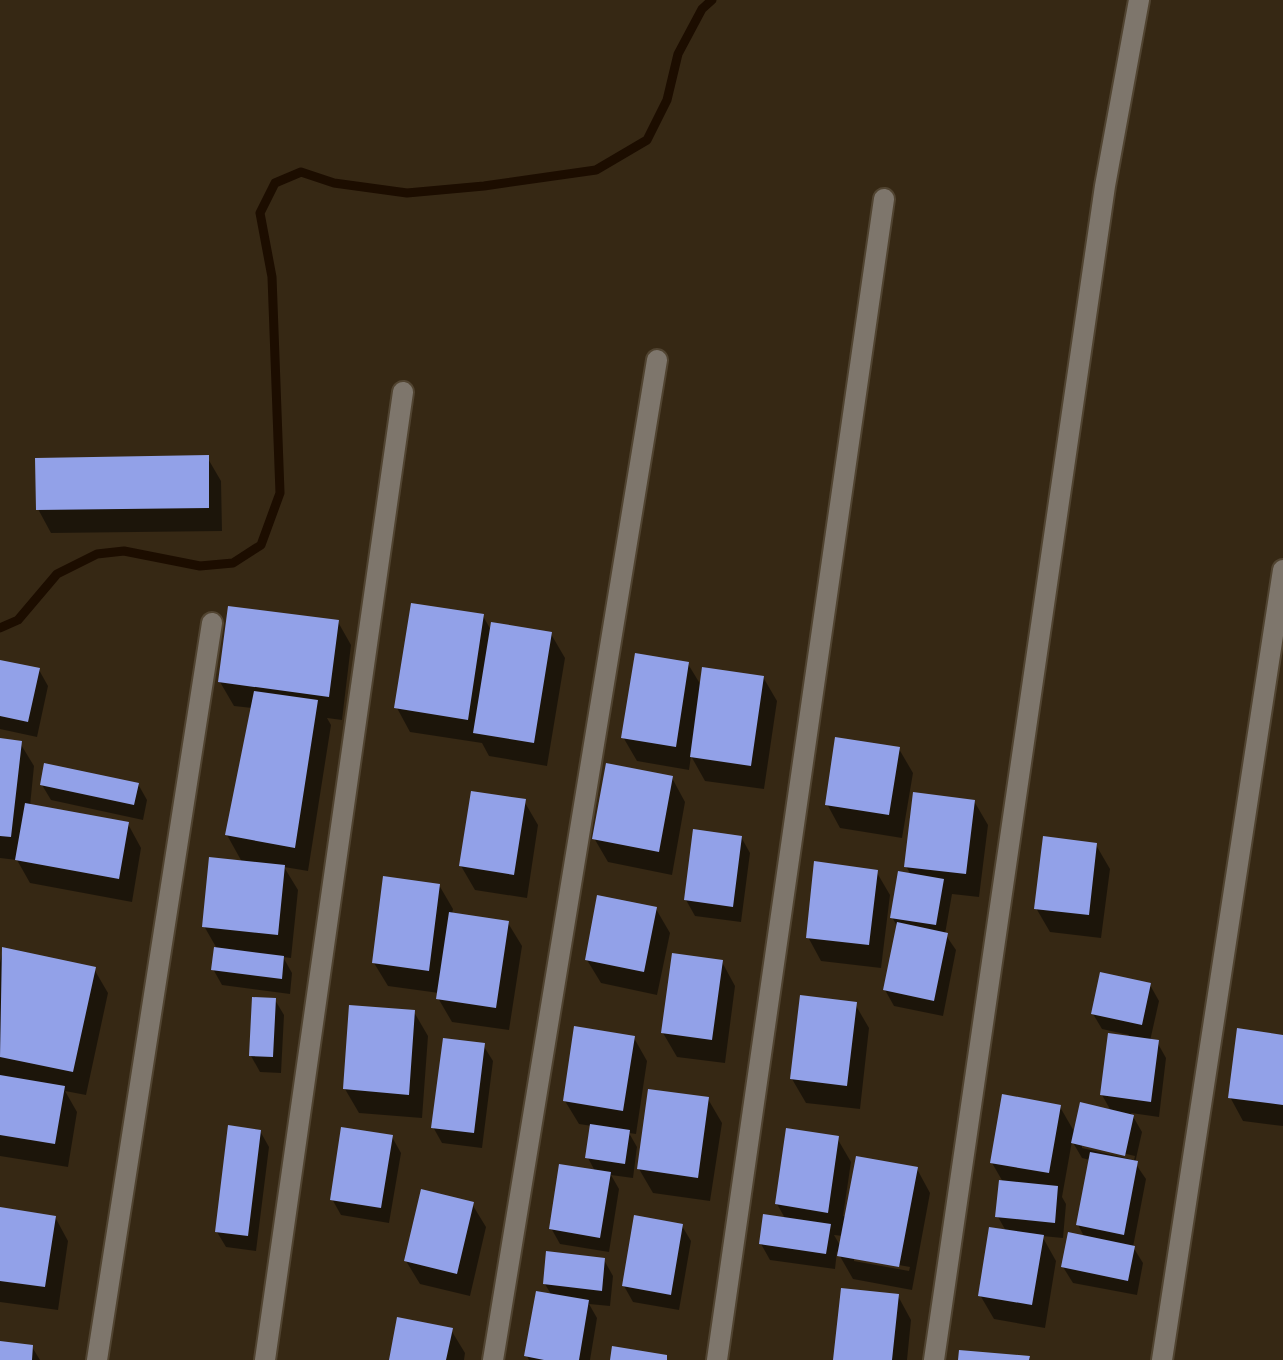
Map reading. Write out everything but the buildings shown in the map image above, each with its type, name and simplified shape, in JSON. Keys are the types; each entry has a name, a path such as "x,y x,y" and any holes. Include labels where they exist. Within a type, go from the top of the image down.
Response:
{"street":[{"path":"934,1360 1105,186 1139,0"},
{"path":"717,1360 884,199"},
{"path":"493,1360 657,360"},
{"path":"265,1360 403,392"},
{"path":"1162,1360 1283,570"},
{"path":"97,1360 212,623"}],"waterway":[{"path":"0,628 18,620 57,574 97,554 124,551 200,566 233,563 261,545 280,493 272,277 260,213 275,183 301,172 334,183 407,193 596,170 647,140 667,100 678,54 702,9 712,0"}]}
